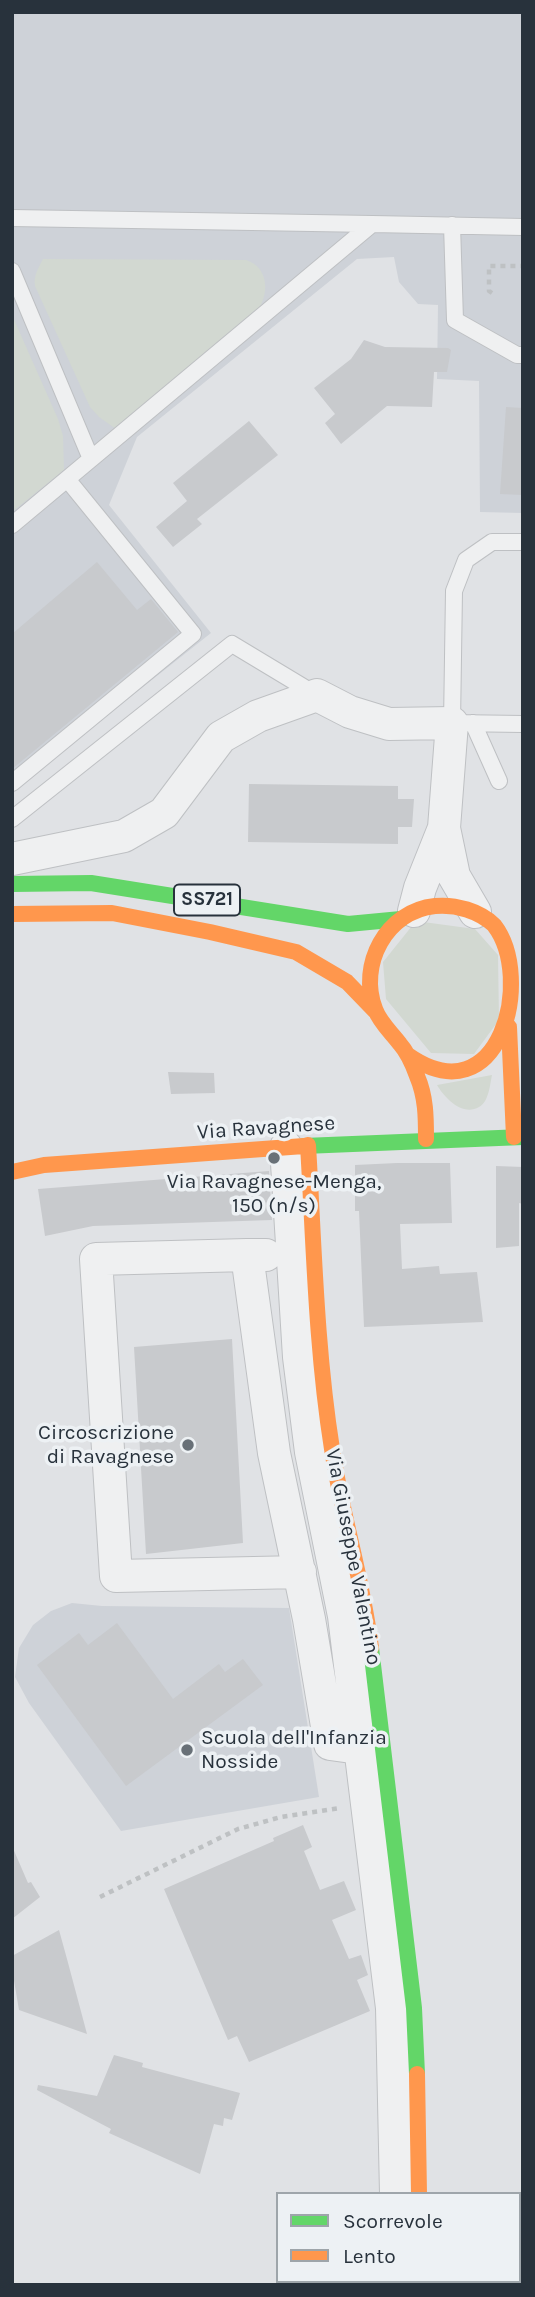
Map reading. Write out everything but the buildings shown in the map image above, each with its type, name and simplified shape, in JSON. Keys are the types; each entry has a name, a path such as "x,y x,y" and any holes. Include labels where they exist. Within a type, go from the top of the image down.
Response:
{"main road":[{"name":"SS721","path":"12,884 91,883 348,924 408,915"},
{"path":"408,1055 426,1067 446,1072 467,1070 494,1055 509,1027 517,989 516,966 509,944 495,926 475,912 453,906 429,907 408,915 387,932 376,948 370,971 371,996 376,1012 408,1055 425,1101 426,1139"},
{"name":"SS721","path":"12,914 112,913 296,952 347,982 376,1012"},
{"path":"509,1027 519,1137"},
{"name":"Via Ravagnese","path":"12,1172 44,1165 297,1146 519,1137"},
{"name":"Via Giuseppe Valentino","path":"303,1255 321,1356 332,1450 367,1613 414,2008 406,2052 419,2192"}],"street":[{"path":"12,859 124,836 164,813 221,737 258,716 317,695 350,712 389,724 463,723 444,828 408,915"},
{"path":"444,828 454,876 475,912"},
{"name":"Via Giuseppe Valentino","path":"297,1146 303,1255 299,1357 311,1451 344,1616 345,1746 366,1804 392,2008 406,2052 396,2192"},
{"path":"247,1255 274,1453 300,1572 345,1746"},
{"path":"300,1572 116,1576 96,1259 303,1255"}],"lane":[{"path":"12,218 523,227"},
{"path":"12,525 372,224"},
{"path":"452,225 455,320 517,355 523,355"},
{"path":"12,271 91,459"},
{"path":"12,783 193,634 67,479"},
{"path":"499,781 463,723 454,591 466,561 492,542 523,542"},
{"path":"12,819 232,644 317,695"},
{"path":"463,723 523,724"}],"path":[{"path":"492,293 489,291 489,266 523,266"},
{"path":"100,1896 238,1829 281,1817 366,1804"}],"shaded area":[{"path":"12,12 523,12 523,513 480,512 479,381 437,379 438,305 418,304 399,282 394,257 357,259 137,437 109,505 211,633 12,791"},
{"path":"43,259 246,260 260,269 263,275 264,298 257,312 116,429 90,407 35,286 36,275"},
{"path":"12,315 58,419 63,436 64,470 12,512"},
{"path":"416,921 475,929 498,955 499,1020 474,1054 431,1053 386,999 383,962"},
{"path":"492,1075 485,1101 473,1109 460,1108 454,1104 437,1085"},
{"name":"Scuola dell'Infanzia Nosside","path":"72,1603 102,1606 289,1608 319,1797 121,1831 29,1703 15,1677 19,1648 33,1625 51,1611"}],"traffic: fast":[{"path":"12,884 91,883 348,924 401,919"},
{"path":"304,1146 523,1137"},
{"path":"371,1648 414,2008 417,2074"}],"traffic: slow":[{"path":"408,1055 440,1070 466,1069 486,1056 501,1034 509,1006 511,977 506,948 494,925 474,912 459,907 435,906 418,910 403,918 390,929 380,943 370,975 377,1014 410,1059 420,1084 426,1115 426,1139"},
{"path":"12,914 112,913 296,952 347,982 376,1012"},
{"path":"509,1027 514,1137"},
{"path":"308,1145 322,1373 336,1474 371,1648"},
{"path":"12,1172 44,1165 304,1146"},
{"path":"417,2074 419,2192"}],"place":[{"name":"Via Ravagnese-Menga, 150 (n/s)","path":"274,1158"},
{"name":"Circoscrizione di Ravagnese","path":"188,1445"},
{"name":"Scuola dell'Infanzia Nosside","path":"187,1750"}]}
